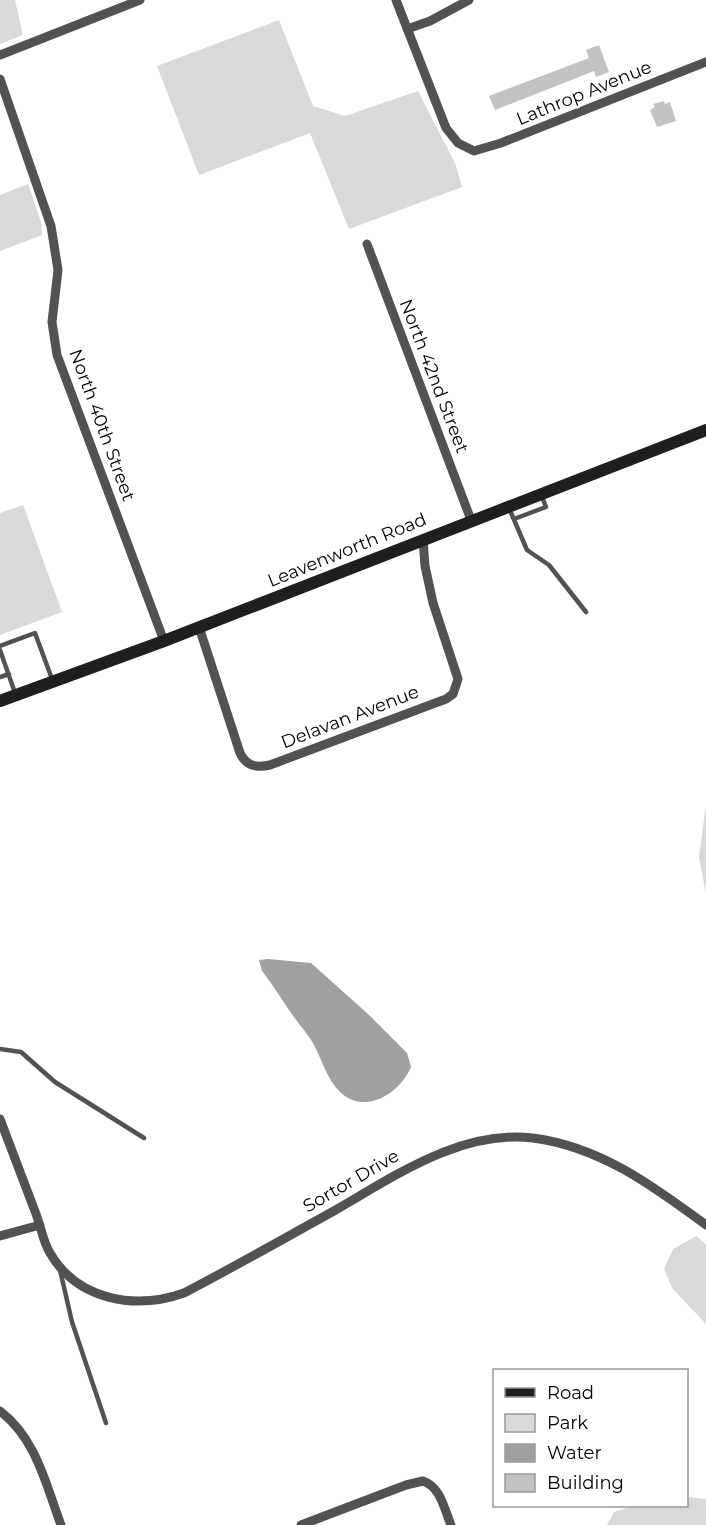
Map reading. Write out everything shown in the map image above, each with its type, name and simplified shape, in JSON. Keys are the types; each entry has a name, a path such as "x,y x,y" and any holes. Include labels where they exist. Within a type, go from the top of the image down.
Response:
{"main road":[{"name":"Leavenworth Road","path":"0,701 164,641 706,429"}],"street":[{"path":"0,56 140,0"},
{"path":"396,0 407,29 430,21 469,0"},
{"name":"Lathrop Avenue","path":"407,29 446,128 458,143 474,151 501,143 706,62"},
{"name":"North 40th Street","path":"0,79 51,226 57,270 52,322 57,355 164,641"},
{"name":"North 42nd Street","path":"367,244 471,520"},
{"name":"Delavan Avenue","path":"198,627 240,753 243,760 252,766 270,765 446,699 453,694 458,679 434,603 425,566 423,539"},
{"name":"Sortor Drive","path":"0,1119 50,1252 59,1265 80,1285 93,1293 107,1297 149,1301 172,1297 213,1278 413,1165 475,1142 521,1137 566,1145 622,1167 654,1186 706,1225"},
{"path":"0,1236 40,1225"},
{"path":"0,1411 22,1433 31,1446 61,1525"},
{"path":"301,1525 406,1485 423,1481 439,1493 451,1525"}],"lane":[{"path":"514,519 546,507 541,493"},
{"path":"508,506 527,550 549,565 586,612"},
{"path":"16,695 0,648 35,633 53,682"},
{"path":"0,677 9,674"},
{"path":"0,1049 21,1052 55,1083 144,1138"},
{"path":"59,1265 72,1322 106,1423"}],"green space":[{"path":"0,0 15,0 23,35 0,44"},
{"path":"279,20 313,106 345,116 418,91 455,163 462,187 349,229 310,133 199,175 157,66"},
{"path":"28,184 41,222 42,235 0,251 0,195"},
{"path":"23,505 62,612 0,635 0,513"},
{"path":"706,804 706,894 699,857"},
{"path":"696,1236 706,1244 706,1324 672,1288 664,1269 673,1249"},
{"path":"688,1497 706,1499 706,1525 607,1525 614,1512 630,1507 688,1507"}],"water":[{"path":"259,960 311,963 368,1014 407,1053 411,1067 399,1085 390,1093 371,1101 360,1102 340,1092 328,1075 311,1040 262,971"}],"building":[{"path":"599,45 609,72 596,77 594,71 495,110 489,96 589,58 586,50"},
{"path":"664,101 665,104 670,102 676,121 657,127 650,110 655,107 653,104"}]}
